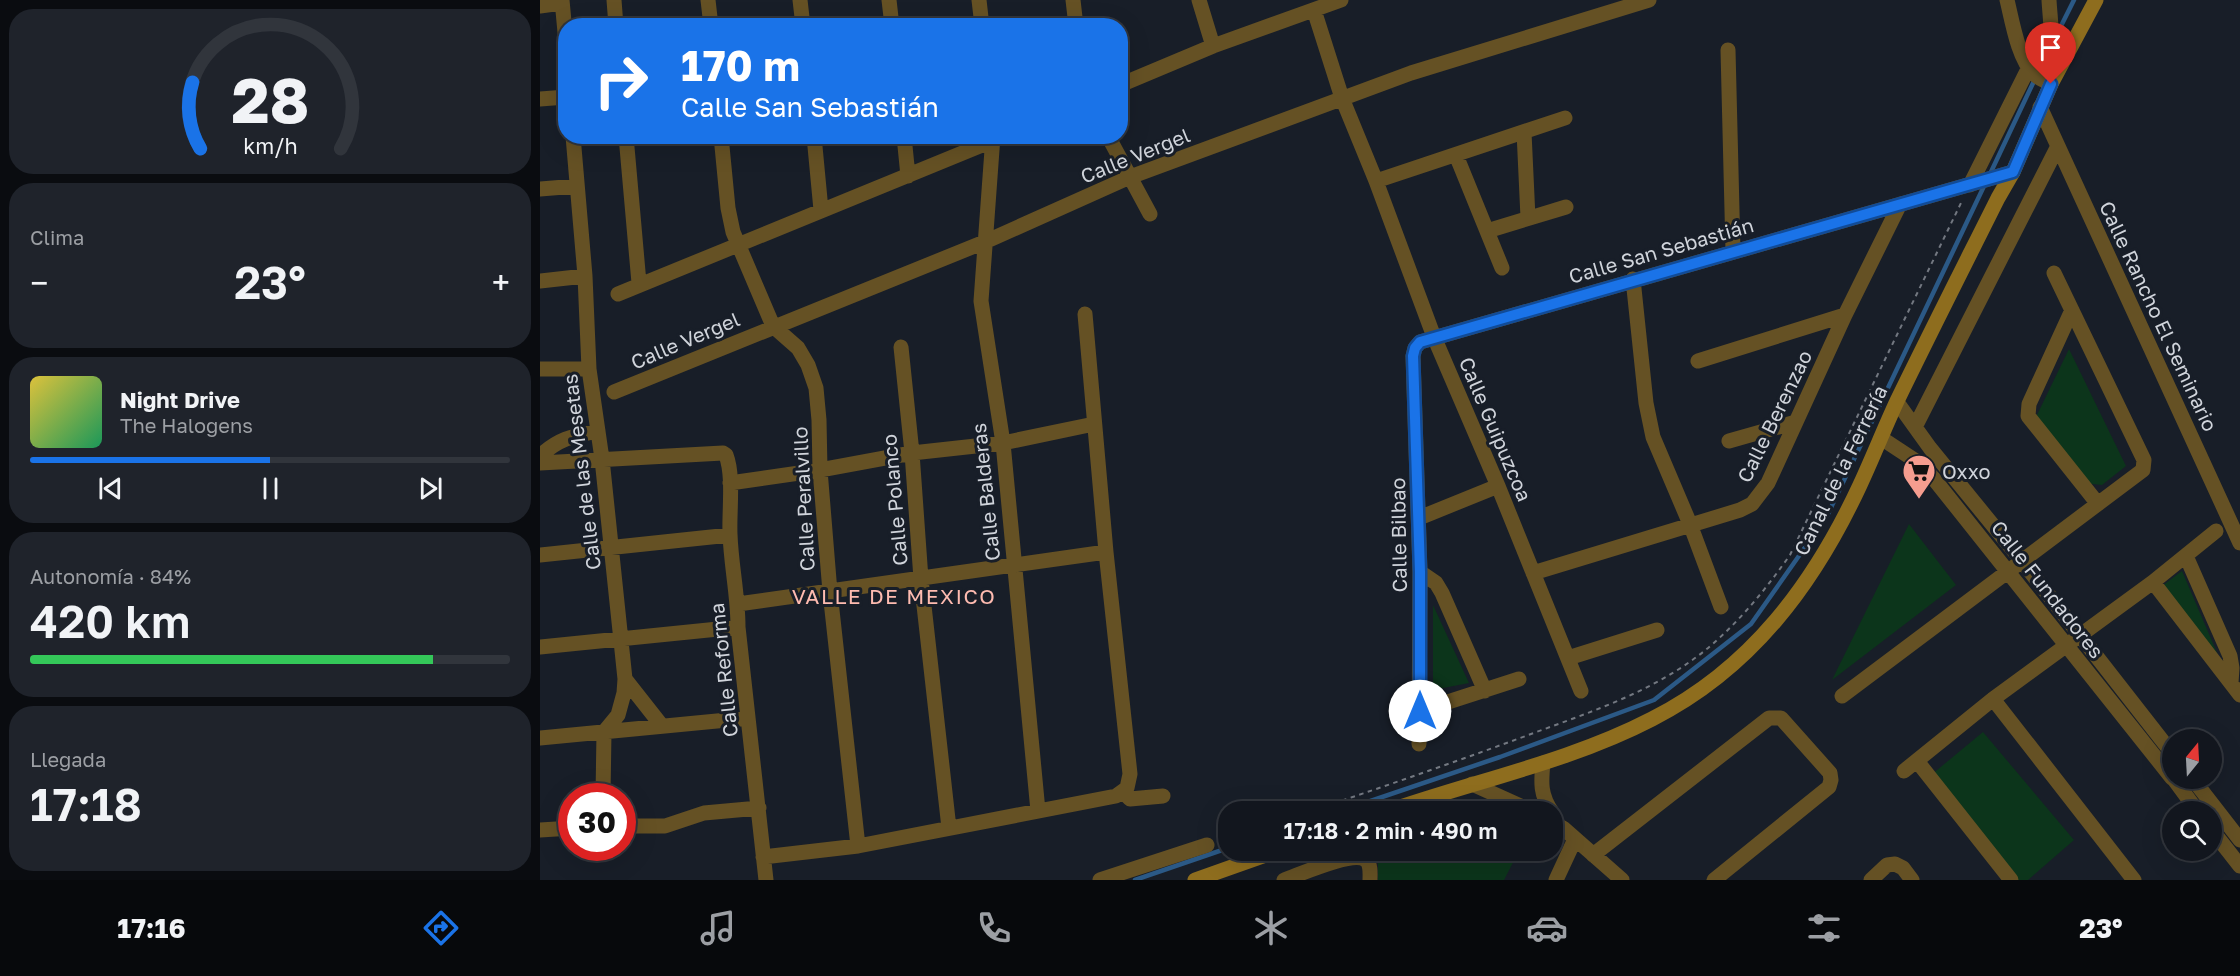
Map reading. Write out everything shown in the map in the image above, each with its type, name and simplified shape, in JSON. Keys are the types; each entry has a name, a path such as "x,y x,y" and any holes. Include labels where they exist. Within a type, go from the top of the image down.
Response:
{"street":[{"path":"614,0 615,18"},
{"path":"708,0 710,18"},
{"path":"800,0 802,18"},
{"path":"889,0 891,18"},
{"path":"980,0 981,18"},
{"path":"1073,0 1075,18"},
{"path":"1199,0 1213,46"},
{"path":"1128,82 1213,46 1341,0"},
{"name":"Calle Vergel","path":"614,392 987,241 1130,177 1422,70 1648,0"},
{"path":"2007,0 2018,41 2039,76"},
{"path":"1970,184 2039,76 2043,54 2052,32 2049,0"},
{"name":"Canal de la Ferrería","path":"1420,801 1543,763 1660,715 1723,674 1787,610 1815,569 1859,486 1897,402 2013,172 2040,107 2039,76 2096,0"},
{"path":"540,6 562,2 564,18"},
{"name":"Calle Guipuzcoa","path":"1314,10 1342,98 1376,181 1434,337 1581,691"},
{"path":"1728,50 1733,251"},
{"path":"540,99 558,98"},
{"name":"Calle Rancho El Seminario","path":"2040,107 2240,543"},
{"path":"1376,181 1565,118"},
{"path":"1524,132 1528,218"},
{"name":"Calle de las Mesetas","path":"574,144 590,369 612,547 625,680 618,715 604,732"},
{"path":"627,144 639,283"},
{"name":"Calle Peralvillo","path":"722,144 729,215 739,243 773,326 798,348 813,381 819,420 820,470 830,592 858,846"},
{"path":"815,144 821,210"},
{"path":"905,144 908,176"},
{"path":"618,294 639,283 908,176 982,144"},
{"name":"Calle Balderas","path":"995,144 981,301 1003,443 1038,811"},
{"path":"1112,144 1150,214"},
{"path":"1915,427 2058,146"},
{"path":"1456,154 1502,268"},
{"name":"Calle San Sebastián","path":"1434,337 2013,172"},
{"path":"540,189 577,186"},
{"name":"Calle Berenzao","path":"1533,573 1740,510 1752,504 1768,483 1845,315 1900,204"},
{"path":"1487,231 1566,207"},
{"path":"1842,696 2143,470 2145,464 2055,273"},
{"path":"540,281 585,276"},
{"path":"1633,279 1649,420 1653,437 1690,524 1721,607"},
{"path":"2072,310 2029,404 2028,416 2098,504"},
{"path":"763,857 858,846 1116,796 1125,790 1130,774 1106,552 1085,314"},
{"path":"1698,361 1845,315"},
{"name":"Calle Bilbao","path":"1419,744 1420,572 1413,356 1420,342 1434,337"},
{"name":"Calle Polanco","path":"901,347 912,453 921,579 949,828"},
{"path":"540,369 590,369"},
{"name":"Calle Fundadores","path":"1897,402 2081,635 2162,747"},
{"path":"1729,441 1796,422"},
{"path":"730,483 820,470 912,453 1003,443 1094,424"},
{"path":"540,456 554,443 572,436 598,431"},
{"name":"Calle Fundadores","path":"1881,438 1926,470 2009,571 2066,646 2162,749"},
{"name":"Calle Reforma","path":"602,459 723,453 726,455 730,483 730,535 738,604 738,627 766,880"},
{"path":"540,463 602,459"},
{"path":"1419,518 1497,486"},
{"path":"1904,771 1993,699 2153,582 2216,531"},
{"path":"540,555 730,535"},
{"path":"738,604 1106,552"},
{"path":"2186,556 2230,656 2236,689"},
{"path":"1420,572 1436,583 1442,593 1485,691"},
{"path":"2153,582 2236,689"},
{"path":"540,647 738,627"},
{"path":"1568,658 1657,630"},
{"path":"1420,711 1519,679"},
{"path":"625,680 662,726"},
{"path":"1993,699 2134,880"},
{"path":"1593,855 1769,718 1777,717 1784,720 1830,773 1829,787 1714,880"},
{"path":"540,738 748,718"},
{"path":"603,783 604,732"},
{"path":"1917,761 2011,880"},
{"path":"1543,763 1540,784 1545,801"},
{"path":"1472,784 1510,801"},
{"name":"Calle Fundadores","path":"2180,789 2190,801"},
{"path":"2201,789 2240,840"},
{"path":"1125,790 1130,799 1163,796"},
{"path":"636,826 665,826 704,813 759,808"},
{"path":"540,830 558,829"},
{"path":"1563,829 1622,880"},
{"path":"1556,880 1575,839"},
{"path":"2222,842 2240,866"},
{"path":"1100,880 1207,845"},
{"path":"1284,880 1350,857 1364,859 1370,868 1370,880"},
{"path":"1196,880 1249,861"},
{"path":"1870,880 1887,866 1895,864 1899,865 1912,880"}],"green space":[{"path":"2069,349 2126,466 2102,485 2083,483 2035,419"},
{"path":"1909,524 1956,585 1832,680"},
{"path":"2182,571 2218,655 2158,589"},
{"path":"1433,605 1469,683 1433,690"},
{"path":"1983,732 2074,840 2028,880 2015,880 1931,775"},
{"path":"1378,861 1514,861 1504,880 1378,880"}],"waterway":[{"path":"2056,36 2074,0"},
{"path":"1990,174 2044,60"},
{"path":"1370,801 1500,757 1654,700 1751,624 1827,516 1985,184"},
{"path":"1135,880 1218,851"}],"place":[{"name":"Oxxo","path":"1919,500"}],"district":[{"name":"VALLE DE MEXICO","path":"894,596"}],"route":[{"path":"1420,711 1420,572 1413,356 1420,342 2013,172 2051,84"}]}
